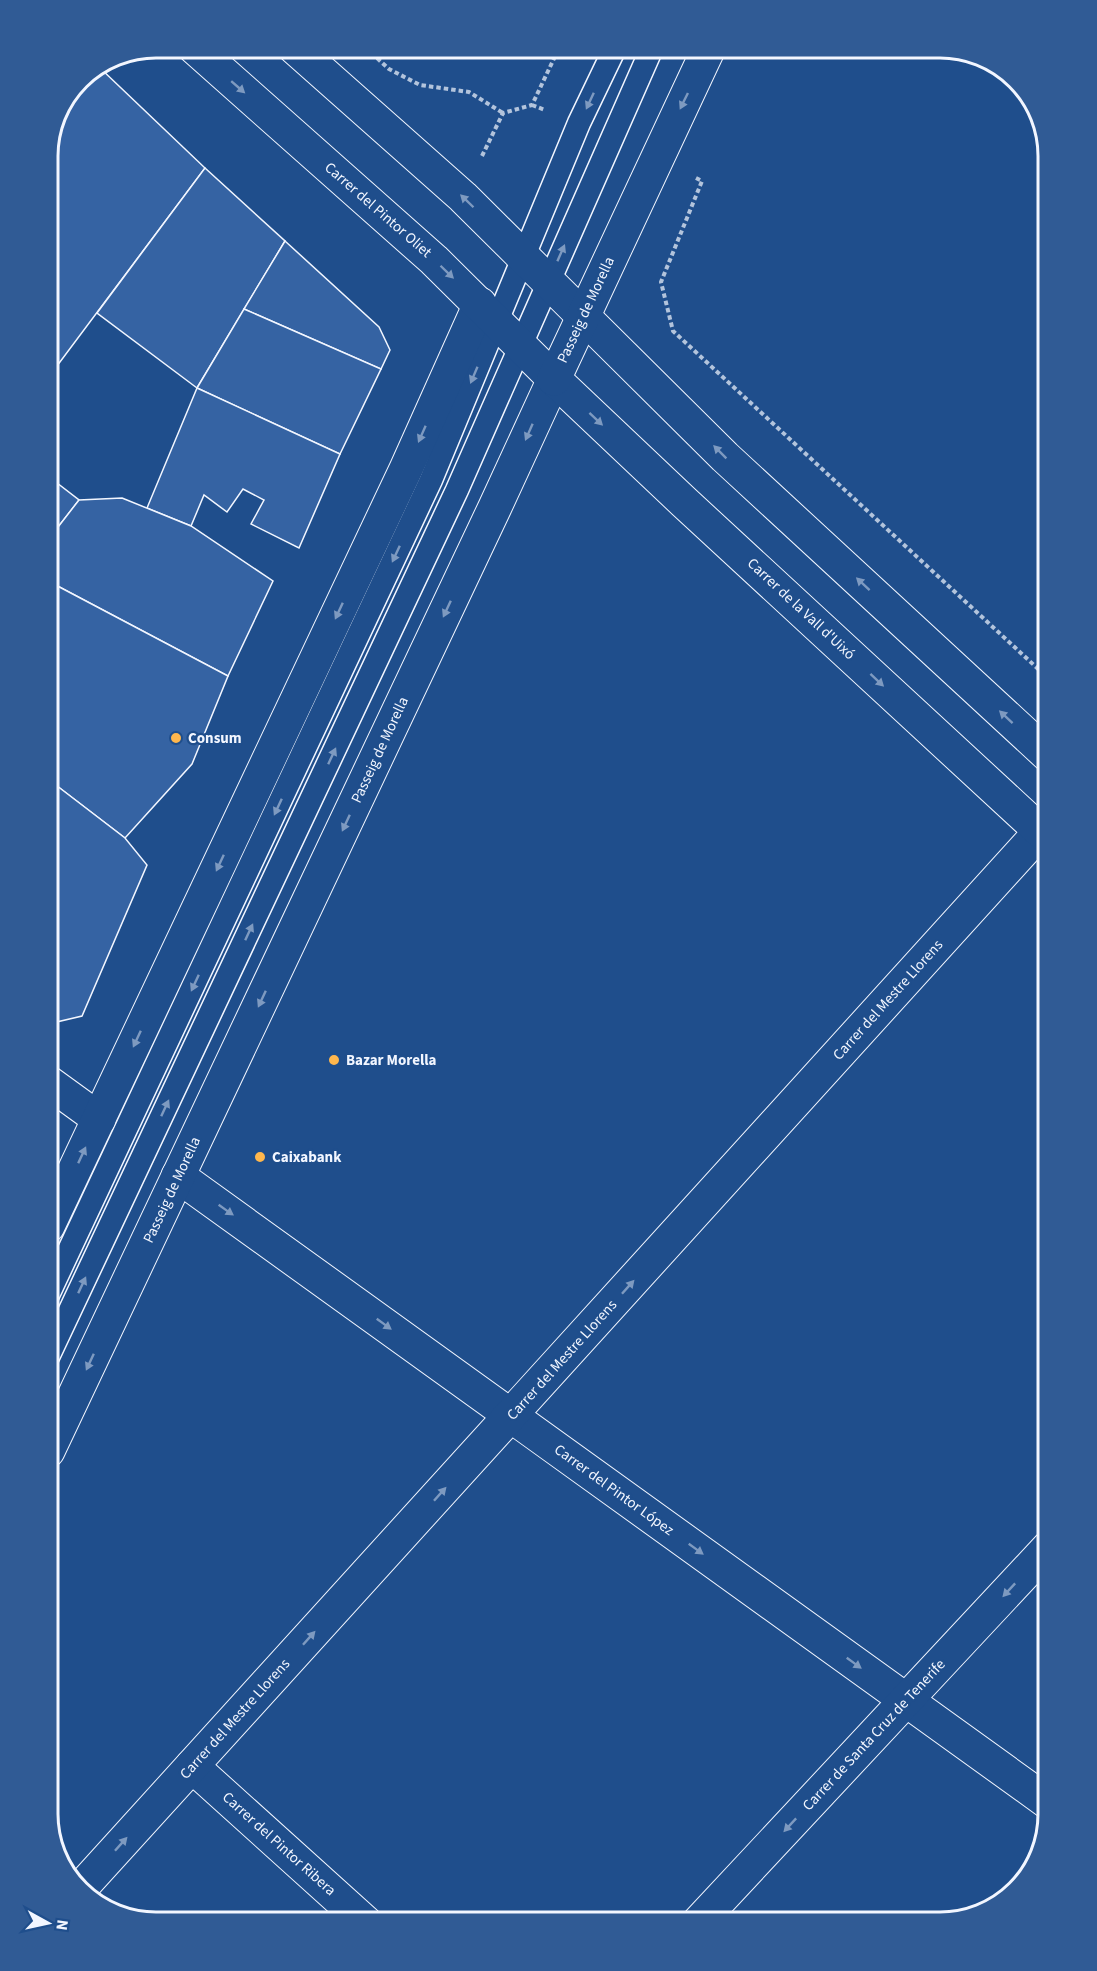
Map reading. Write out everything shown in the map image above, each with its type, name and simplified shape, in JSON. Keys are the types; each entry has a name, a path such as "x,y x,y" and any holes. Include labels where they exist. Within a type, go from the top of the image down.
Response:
{"street":[{"name":"Carrer del Pintor Oliet","path":"206,58 434,260 554,378"},
{"path":"306,58 463,197 725,457 1038,746"},
{"name":"Passeig de Morella","path":"58,1429 495,507 704,59"},
{"path":"58,1204 406,469 488,313"},
{"name":"Carrer de la Vall d'Uixó","path":"554,378 1038,828"},
{"name":"Carrer del Mestre Llorens","path":"86,1883 1038,843"},
{"path":"58,1090 99,1119"},
{"name":"Carrer del Pintor López","path":"178,1176 1038,1795"},
{"name":"Carrer de Santa Cruz de Tenerife","path":"708,1912 1038,1559"},
{"name":"Carrer del Pintor Ribera","path":"192,1766 354,1912"}],"lane":[{"path":"58,1273 431,480 488,313 524,256 579,123 610,59"},
{"path":"58,1335 457,490 647,59"}],"path":[{"path":"377,58 389,69 420,86 469,92 503,113"},
{"path":"532,105 579,123"},
{"path":"656,159 702,181 661,282 673,331 1038,669"}],"building":[{"path":"105,73 205,168 59,363 59,150 60,137 66,119 75,102 87,87"},
{"path":"205,168 285,241 197,388 97,313"},
{"path":"285,241 379,327 390,350 381,369 244,309"},
{"path":"244,309 381,369 340,454 197,388"},
{"path":"197,388 340,454 299,548 251,524 264,500 243,489 227,512 204,495 191,526 147,508"},
{"path":"59,484 79,500 59,526"},
{"path":"122,498 191,526 273,581 228,676 59,587 59,526 79,500"},
{"path":"59,587 228,676 192,764 125,838 59,787"},
{"path":"59,787 125,838 147,865 82,1016 58,1022"}],"place":[{"name":"Consum","path":"176,738"},
{"name":"Bazar Morella","path":"334,1060"},
{"name":"Caixabank","path":"260,1157"}]}
